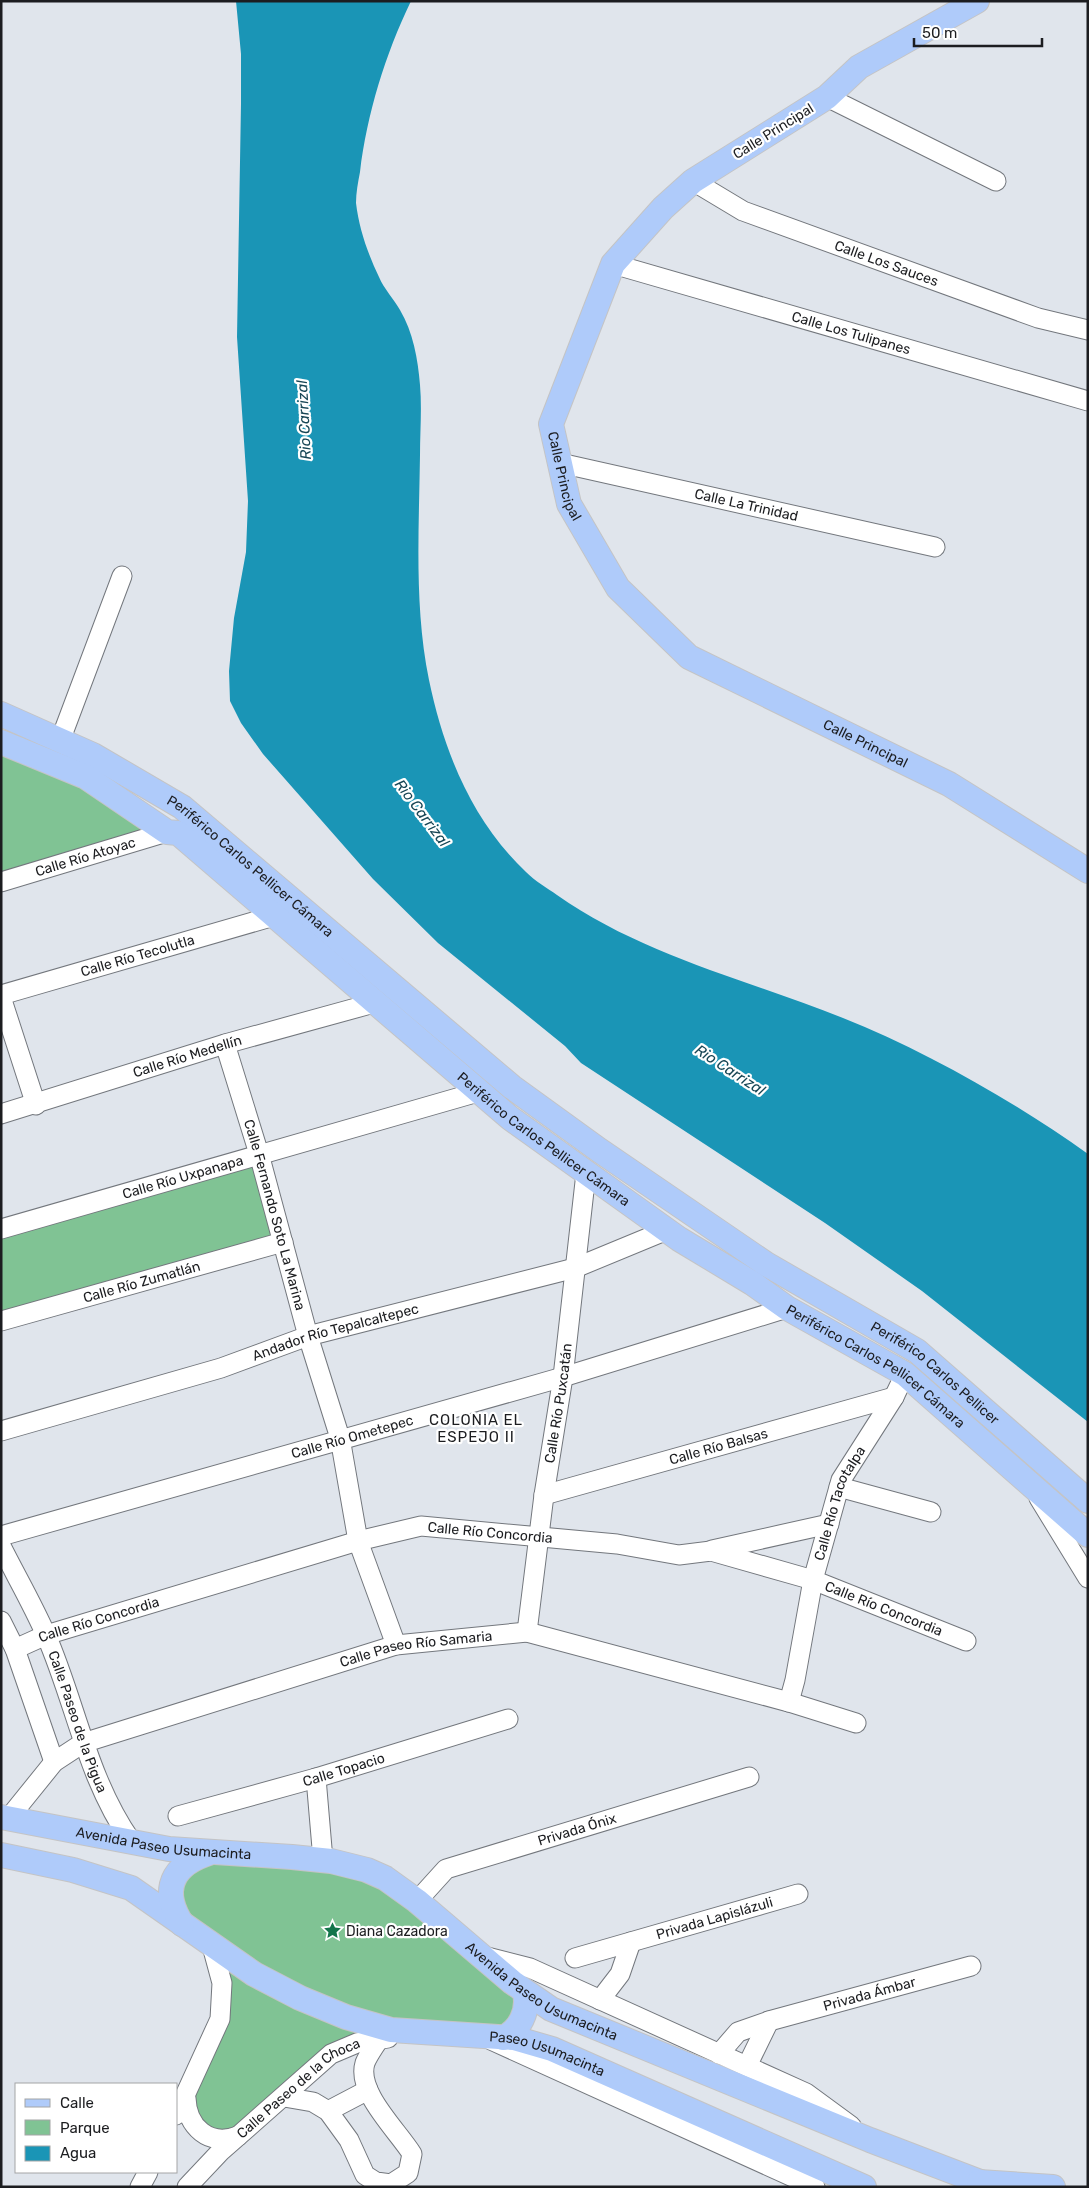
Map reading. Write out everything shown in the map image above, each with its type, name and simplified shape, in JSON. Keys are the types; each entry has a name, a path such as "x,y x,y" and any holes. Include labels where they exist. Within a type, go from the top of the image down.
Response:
{"main road":[{"name":"Calle Principal","path":"977,1 860,68 827,97 693,181 663,208 613,264 551,424 569,504 618,588 689,656 949,784 1088,871"},
{"name":"Periférico Carlos Pellicer Cámara","path":"1,714 93,755 182,807 512,1087 599,1150 766,1264"},
{"name":"Periférico Carlos Pellicer Cámara","path":"1,742 86,777 168,832 178,833 510,1118 667,1230 787,1308 904,1374 1088,1535"},
{"name":"Periférico Carlos Pellicer","path":"766,1264 916,1351 1088,1501"},
{"name":"Avenida Paseo Usumacinta","path":"5,1818 86,1835 131,1841 169,1849 323,1860 377,1874 417,1901 525,1992 565,2016 870,2140 986,2184 1053,2187"},
{"path":"182,1924 171,1899 172,1880 187,1863 208,1853"},
{"path":"1,1855 58,1866 123,1885 142,1894 218,1950"},
{"name":"Paseo Usumacinta","path":"218,1950 300,1998 346,2017 392,2030 524,2040 552,2049 864,2187"},
{"path":"493,2037 516,2030 526,2002 525,1992"}],"street":[{"path":"827,97 996,181"},
{"name":"Calle Los Sauces","path":"693,181 743,211 1029,315 1088,330"},
{"name":"Calle Los Tulipanes","path":"613,264 1088,401"},
{"name":"Calle La Trinidad","path":"560,463 935,548"},
{"path":"60,741 122,576"},
{"name":"Calle Río Atoyac","path":"1,882 168,832"},
{"name":"Calle Río Tecolutla","path":"1,996 274,916"},
{"path":"1,996 36,1104"},
{"name":"Calle Río Medellín","path":"1,1114 225,1044 374,1003"},
{"name":"Calle Fernando Soto La Marina","path":"225,1044 259,1154 308,1336 340,1438 358,1540 396,1645"},
{"name":"Calle Río Uxpanapa","path":"1,1229 478,1092"},
{"name":"Calle Río Puxcatán","path":"527,1632 544,1494 563,1377 586,1173"},
{"name":"Andador Río Tepalcaltepec","path":"1,1431 221,1368 308,1336 575,1268 667,1230"},
{"name":"Calle Río Zumatlán","path":"1,1321 283,1242"},
{"name":"Calle Río Ometepec","path":"1,1536 340,1438 563,1377 787,1308"},
{"name":"Calle Río Tacotalpa","path":"789,1702 795,1680 813,1580 841,1480 894,1397 904,1374"},
{"name":"Calle Río Balsas","path":"544,1494 894,1397"},
{"path":"1032,1485 1088,1578"},
{"path":"839,1487 930,1512"},
{"path":"711,1551 829,1524"},
{"name":"Calle Río Concordia","path":"15,1649 46,1635 358,1540 421,1526 617,1544 679,1555 711,1551 813,1580 966,1641"},
{"name":"Calle Paseo de la Pigua","path":"1,1546 46,1635 101,1788 116,1819 131,1841"},
{"path":"1,1621 15,1649 54,1762"},
{"name":"Calle Paseo Río Samaria","path":"5,1818 54,1762 83,1742 396,1645 527,1632 789,1702 856,1723"},
{"name":"Calle Topacio","path":"178,1816 316,1778 508,1719"},
{"name":"Privada Ónix","path":"417,1901 446,1869 749,1777"},
{"path":"316,1778 323,1860"},
{"name":"Privada Lapislázuli","path":"575,1958 798,1894"},
{"path":"600,2000 620,1974 631,1942"},
{"path":"178,2112 220,2019 222,1983 218,1950"},
{"path":"482,1956 530,1968 806,2093 870,2140"},
{"name":"Privada Ámbar","path":"719,2054 738,2032 769,2021 971,1966"},
{"path":"747,2066 769,2021"},
{"name":"Calle Paseo de la Choca","path":"187,2187 220,2152 331,2054 352,2044 379,2039 432,2034"},
{"path":"493,2037 812,2186"},
{"path":"284,2097 313,2102 328,2112 349,2140 365,2175 376,2182 391,2184 408,2173 412,2154 382,2114 368,2090 363,2076 365,2062 379,2039"},
{"path":"328,2112 368,2090"},
{"path":"186,2098 191,2119 205,2134 222,2141 239,2136"},
{"path":"140,2187 147,2173"}],"green space":[{"path":"1,742 167,832 1,882"},
{"path":"259,1154 283,1242 1,1321 1,1229"},
{"path":"192,1860 350,1865 525,1993 516,2030 364,2041 227,2140 186,2108 217,2030 219,1971 182,1924 174,1876"}],"water":[{"name":"Rio Carrizal","path":"236,1 411,1 393,42 372,107 363,150 356,203 364,241 371,259 386,290 405,318 416,356 421,402 418,568 424,652 435,707 443,733 463,784 476,808 490,831 526,872 590,916 624,934 696,965 807,1004 906,1046 969,1079 1031,1115 1088,1154 1088,1422 922,1291 825,1223 581,1063 565,1046 438,943 373,879 263,754 241,723 230,701 229,671 234,618 246,552 248,501 237,337 241,54"}],"place":[{"name":"Diana Cazadora","path":"332,1931"}],"district":[{"name":"COLONIA EL ESPEJO II","path":"476,1428"}]}
